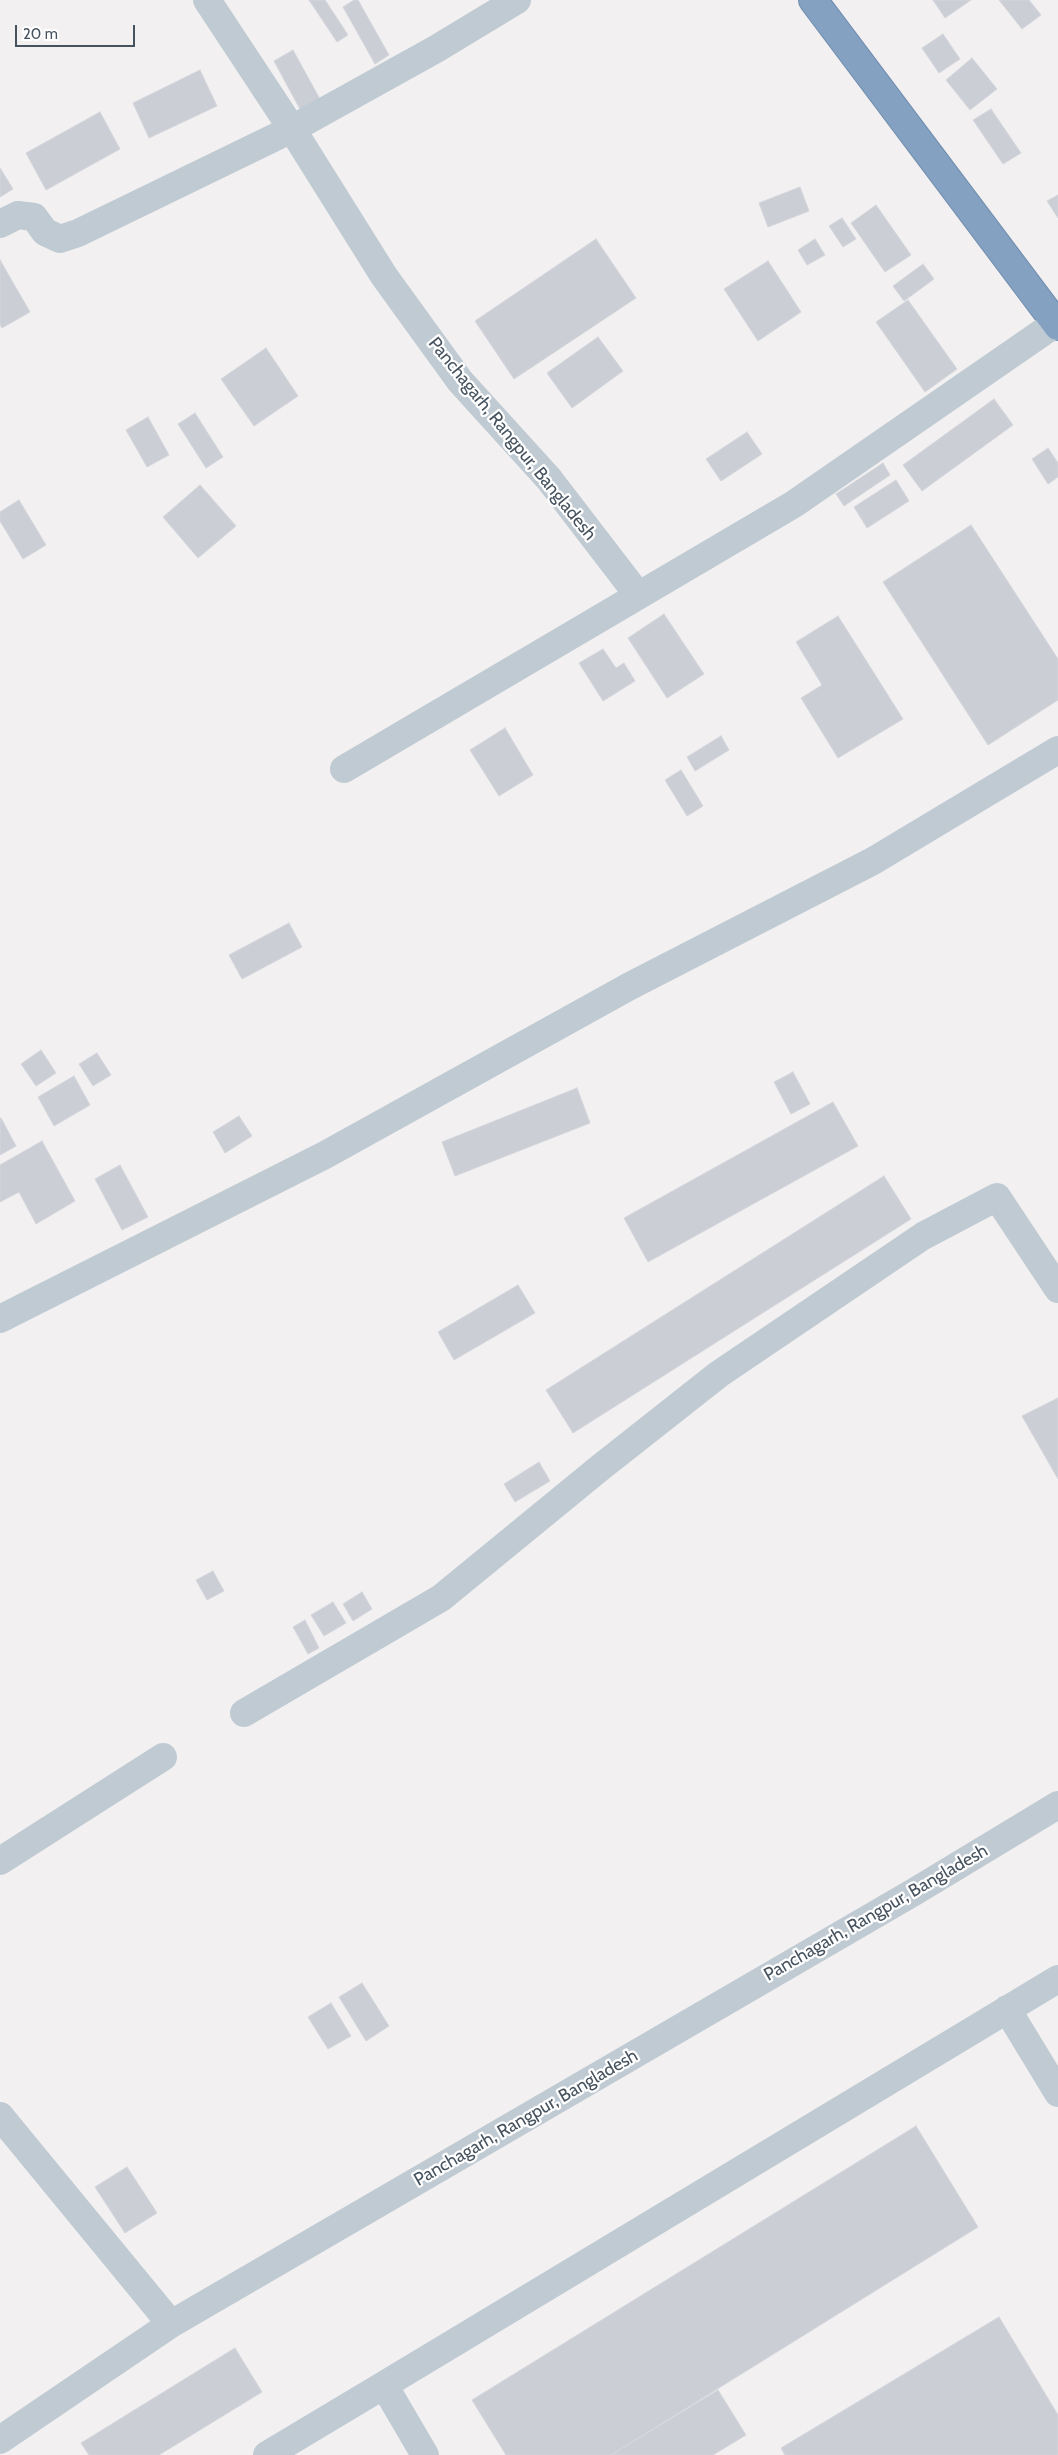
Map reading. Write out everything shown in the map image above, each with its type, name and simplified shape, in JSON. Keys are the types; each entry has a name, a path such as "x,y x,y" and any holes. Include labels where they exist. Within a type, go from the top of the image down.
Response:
{"highway":[{"path":"813,0 1057,325"}],"street":[{"name":"Panchagarh, Rangpur, Bangladesh","path":"207,0 292,128 384,276 460,381 549,479 638,595"},
{"path":"0,224 18,215 34,217 45,232 60,239 87,229 292,128 436,50 517,0"},
{"path":"344,769 794,504 1057,325"},
{"path":"0,1318 325,1155 630,986 873,860 1058,750"},
{"path":"244,1713 441,1598 601,1467 719,1374 923,1236 997,1197 1058,1289"},
{"path":"0,1861 163,1757"},
{"name":"Panchagarh, Rangpur, Bangladesh","path":"0,2440 170,2324 914,1892 1058,1805"},
{"path":"267,2455 1058,1979"},
{"path":"1007,2009 1058,2093"},
{"path":"0,2116 170,2324"},
{"path":"384,2385 425,2455"}],"building":[{"path":"309,0 325,0 348,35 337,42"},
{"path":"354,0 358,0 389,55 375,64 343,7"},
{"path":"933,0 971,0 945,18"},
{"path":"999,0 1029,0 1041,15 1022,29"},
{"path":"943,34 960,59 939,73 922,48"},
{"path":"293,50 321,101 301,111 274,61"},
{"path":"972,58 997,89 970,110 946,80"},
{"path":"200,70 217,106 149,138 133,103"},
{"path":"991,109 1021,153 1003,164 973,120"},
{"path":"100,112 120,149 46,190 26,153"},
{"path":"0,168 13,189 0,197"},
{"path":"800,187 809,211 768,227 759,203"},
{"path":"1058,195 1058,218 1047,201"},
{"path":"876,205 911,255 885,272 851,223"},
{"path":"842,218 856,239 843,247 829,226"},
{"path":"596,239 636,298 514,379 475,321"},
{"path":"815,239 825,255 807,265 798,250"},
{"path":"0,260 30,312 2,328 0,325"},
{"path":"768,261 801,312 758,341 724,289"},
{"path":"923,264 934,279 904,301 893,286"},
{"path":"908,300 957,369 925,392 876,322"},
{"path":"598,337 623,371 572,408 547,373"},
{"path":"266,348 298,396 254,426 221,379"},
{"path":"994,399 1013,425 922,491 903,465"},
{"path":"195,413 223,457 206,468 178,424"},
{"path":"148,417 169,455 147,467 126,430"},
{"path":"747,432 762,454 721,481 706,459"},
{"path":"1048,448 1058,463 1058,477 1048,484 1032,459"},
{"path":"883,463 890,475 844,506 836,494"},
{"path":"896,480 909,501 867,528 854,507"},
{"path":"200,485 236,526 198,558 163,517"},
{"path":"19,500 46,545 23,559 0,521 0,512"},
{"path":"971,525 1058,659 1058,700 988,745 883,582"},
{"path":"664,614 704,674 667,698 628,638"},
{"path":"838,616 903,719 838,758 801,698 822,685 796,642"},
{"path":"603,649 616,668 624,663 635,681 603,701 579,663"},
{"path":"505,728 533,775 499,796 470,750"},
{"path":"721,736 729,750 695,771 687,757"},
{"path":"681,770 703,806 687,816 665,780"},
{"path":"289,923 302,947 242,979 229,955"},
{"path":"41,1050 56,1073 36,1086 21,1064"},
{"path":"97,1053 111,1075 93,1086 79,1064"},
{"path":"793,1072 810,1104 791,1114 774,1082"},
{"path":"74,1076 90,1105 54,1126 38,1097"},
{"path":"577,1088 590,1123 455,1176 442,1142"},
{"path":"833,1102 858,1146 648,1262 624,1218"},
{"path":"239,1116 252,1136 225,1153 213,1132"},
{"path":"0,1119 16,1146 0,1155"},
{"path":"42,1141 75,1201 36,1224 19,1192 0,1202 0,1165"},
{"path":"120,1165 148,1217 122,1230 95,1179"},
{"path":"884,1176 911,1219 573,1433 546,1390"},
{"path":"518,1285 535,1313 454,1360 438,1332"},
{"path":"1058,1398 1058,1479 1022,1416"},
{"path":"539,1462 550,1481 515,1502 504,1484"},
{"path":"213,1571 224,1591 207,1600 196,1580"},
{"path":"362,1592 372,1609 353,1621 343,1604"},
{"path":"333,1602 346,1623 324,1636 311,1615"},
{"path":"305,1620 319,1648 308,1654 293,1627"},
{"path":"362,1983 389,2026 366,2041 339,1997"},
{"path":"331,2003 351,2036 328,2049 308,2017"},
{"path":"916,2126 978,2227 611,2455 506,2455 472,2400"},
{"path":"127,2167 157,2213 125,2233 95,2187"},
{"path":"999,2317 1058,2415 1058,2455 785,2455 781,2448"},
{"path":"235,2348 262,2392 159,2455 89,2455 81,2443"},
{"path":"718,2390 746,2435 713,2455 611,2455"}]}
